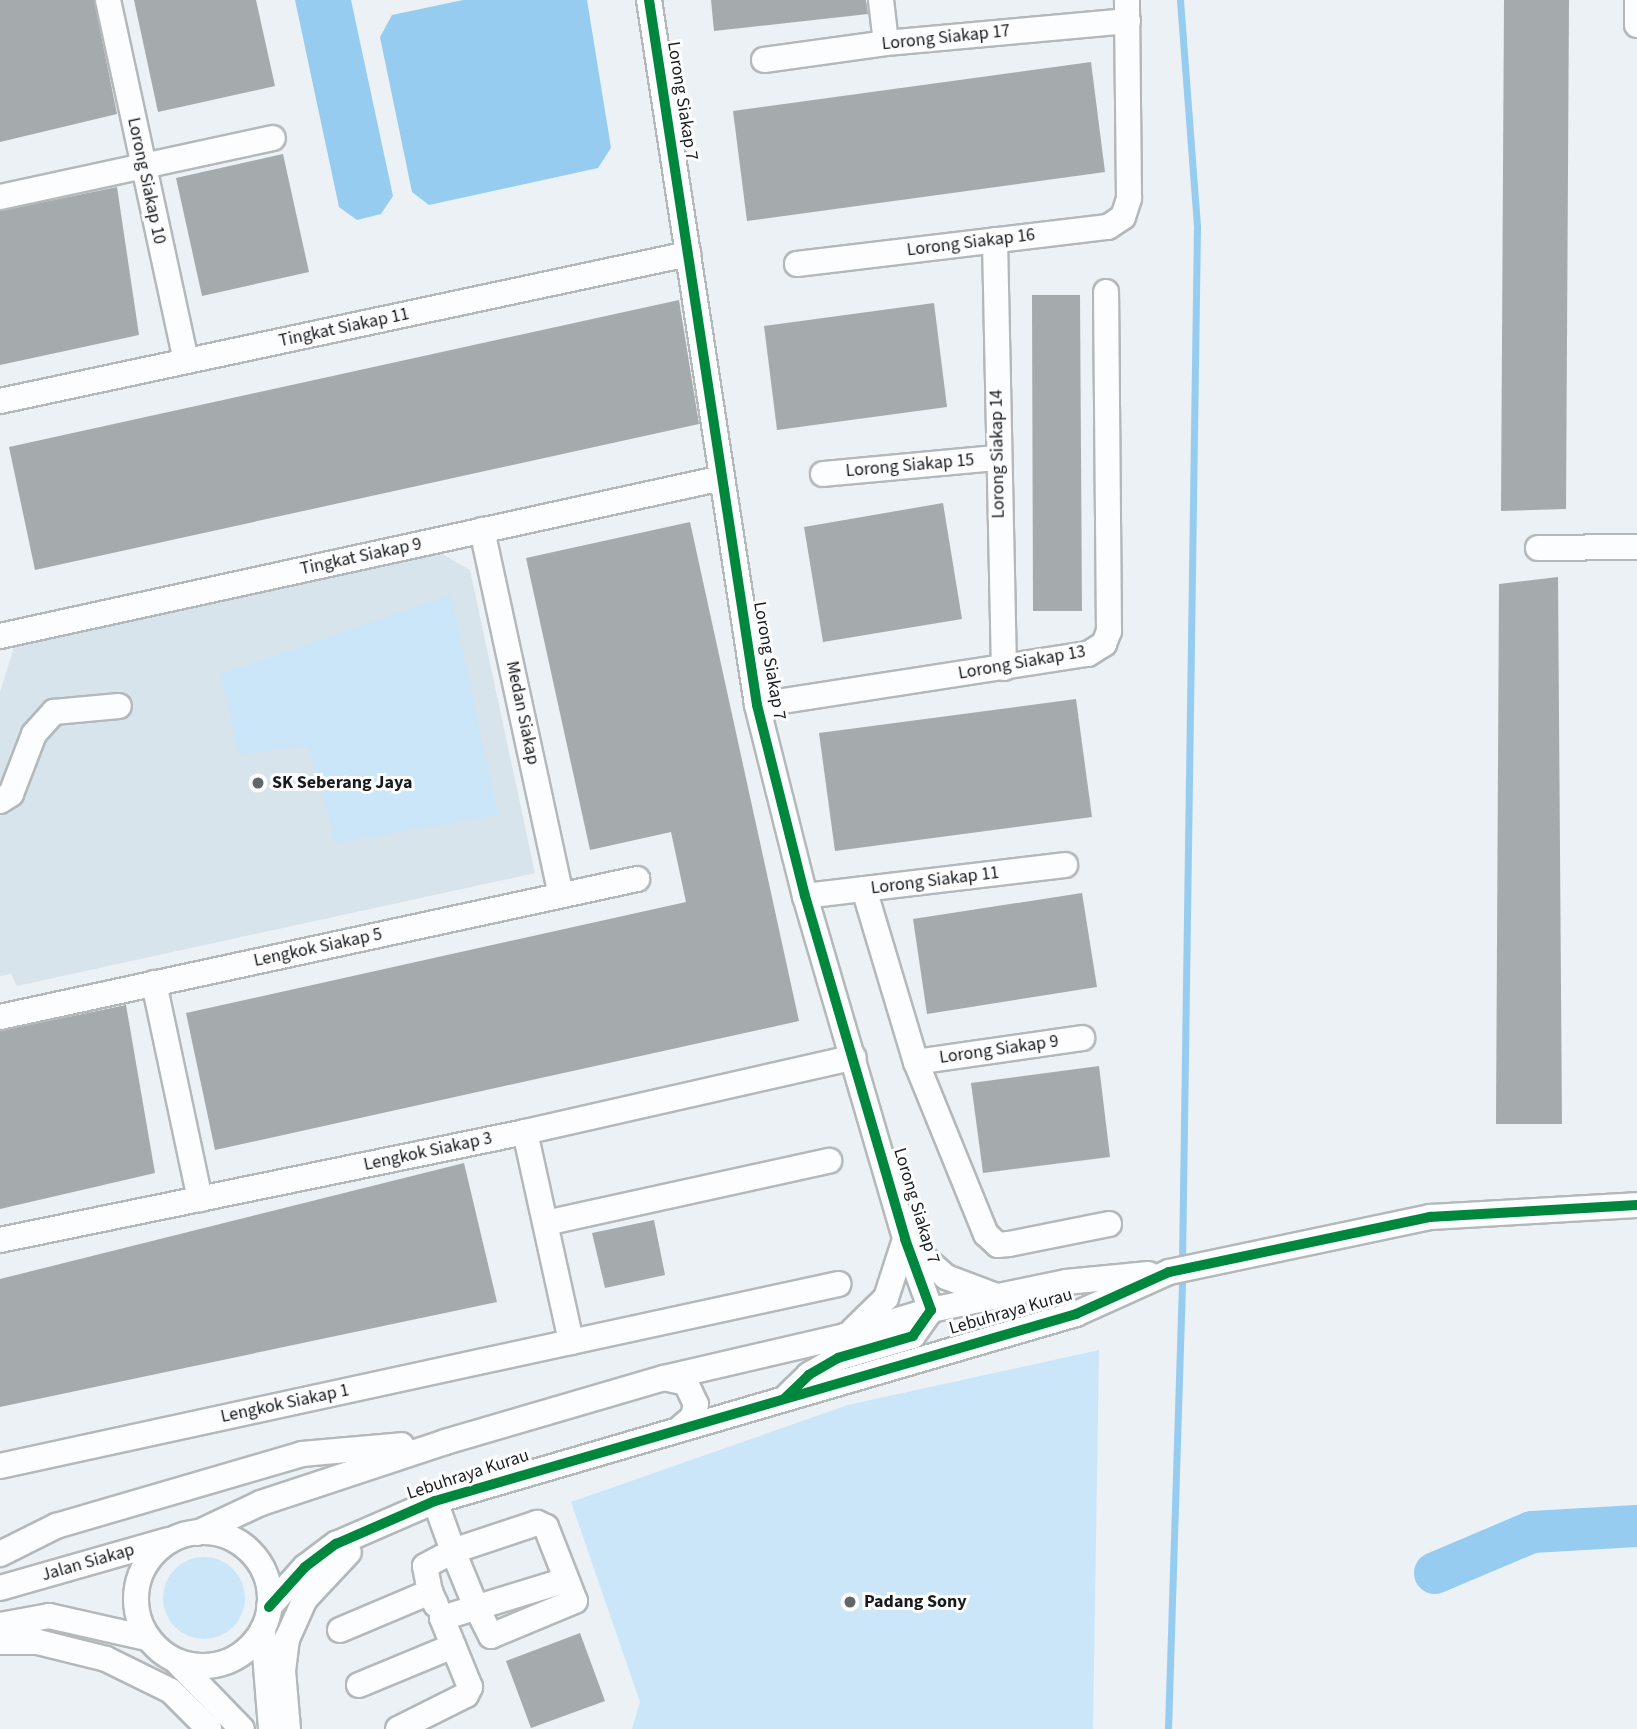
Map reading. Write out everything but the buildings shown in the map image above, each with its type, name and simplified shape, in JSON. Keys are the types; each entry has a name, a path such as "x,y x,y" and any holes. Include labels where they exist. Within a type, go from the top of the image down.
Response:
{"street":[{"name":"Lorong Siakap 10","path":"108,0 141,165 186,361"},
{"name":"Lorong Siakap 7","path":"649,0 757,705 805,896 905,1239 931,1310"},
{"path":"881,0 886,43"},
{"path":"1637,0 1637,25"},
{"name":"Lorong Siakap 17","path":"764,60 1128,10"},
{"name":"Lorong Siakap 16","path":"797,264 1108,227 1123,217 1129,198 1128,10"},
{"path":"0,197 273,138"},
{"name":"Lorong Siakap 14","path":"995,240 997,458 1004,668"},
{"name":"Tingkat Siakap 11","path":"0,401 688,254"},
{"name":"Lorong Siakap 13","path":"757,705 1088,654 1104,644 1109,631 1106,292"},
{"name":"Lorong Siakap 15","path":"823,474 997,458"},
{"name":"Tingkat Siakap 9","path":"0,636 722,478"},
{"name":"Medan Siakap","path":"482,530 561,895"},
{"path":"1538,548 1637,547"},
{"path":"0,801 11,794 34,734 54,712 119,706"},
{"name":"Lorong Siakap 11","path":"805,896 1065,865"},
{"name":"Lengkok Siakap 5","path":"0,1017 637,879"},
{"path":"864,889 916,1062 986,1234 998,1245 1109,1224"},
{"path":"153,983 200,1199"},
{"name":"Lorong Siakap 9","path":"916,1062 1082,1038"},
{"name":"Lengkok Siakap 3","path":"0,1240 525,1132 854,1057"},
{"path":"525,1132 571,1342"},
{"path":"546,1223 830,1161"},
{"name":"Lebuhraya Kurau","path":"186,1535 261,1503 445,1442 664,1378 844,1336 931,1310 1066,1282 1168,1272 1305,1241 1430,1217 1637,1205"},
{"path":"844,1336 870,1317 886,1298 905,1239 946,1277 996,1296"},
{"name":"Lebuhraya Kurau","path":"266,1618 305,1567 336,1544 435,1501 1076,1314 1168,1272"},
{"name":"Lengkok Siakap 1","path":"0,1466 838,1284"},
{"path":"785,1398 808,1375 838,1358 913,1336 931,1310"},
{"path":"664,1378 686,1383 696,1404 693,1417 678,1430"},
{"path":"0,1554 56,1526 302,1454 445,1442"},
{"path":"398,1729 466,1695 470,1687 430,1592 425,1566 453,1551 537,1523 546,1527 575,1601 491,1636 476,1607 453,1551 435,1501"},
{"path":"288,1729 283,1671 287,1639 305,1598 333,1564 398,1516"},
{"path":"147,1638 137,1616 135,1593 142,1570 156,1551 186,1535 217,1534 251,1553 262,1568 271,1729"},
{"name":"Jalan Siakap","path":"0,1588 186,1535"},
{"path":"442,1618 566,1580"},
{"path":"340,1630 430,1592"},
{"path":"0,1625 50,1616 147,1638 177,1662 242,1729"},
{"path":"177,1662 201,1667 226,1662 248,1649 266,1618"},
{"path":"0,1642 38,1643 106,1658 171,1690 209,1729"},
{"path":"359,1685 453,1646"}],"shaded area":[{"name":"SK Seberang Jaya","path":"437,551 470,570 535,873 17,986 11,974 0,976 0,692 14,647"},
{"path":"451,595 498,815 336,843 308,746 238,755 221,674"},
{"name":"Padang Sony","path":"1099,1350 1093,1729 632,1729 640,1702 571,1502 848,1405"},
{"path":"204,1557 220,1560 233,1569 242,1582 245,1598 242,1614 233,1627 220,1636 204,1639 188,1636 175,1627 166,1614 163,1598 166,1582 175,1569 188,1560"}],"water":[{"path":"295,0 351,0 393,196 381,214 357,220 339,207"},
{"path":"463,0 587,0 611,148 598,168 429,205 412,192 380,37 392,15"}],"waterway":[{"path":"1180,0 1197,227 1182,1263"},
{"path":"1168,1729 1182,1275"},
{"path":"1435,1573 1532,1532 1637,1526"}],"cycle path":[{"path":"649,0 757,705 805,896 905,1239 931,1310 913,1336 838,1358 809,1375 785,1398"},
{"path":"269,1607 305,1567 336,1544 435,1501 1076,1314 1169,1272 1430,1217 1637,1205"}],"place":[{"name":"SK Seberang Jaya","path":"258,783"},
{"name":"Padang Sony","path":"850,1602"}]}
